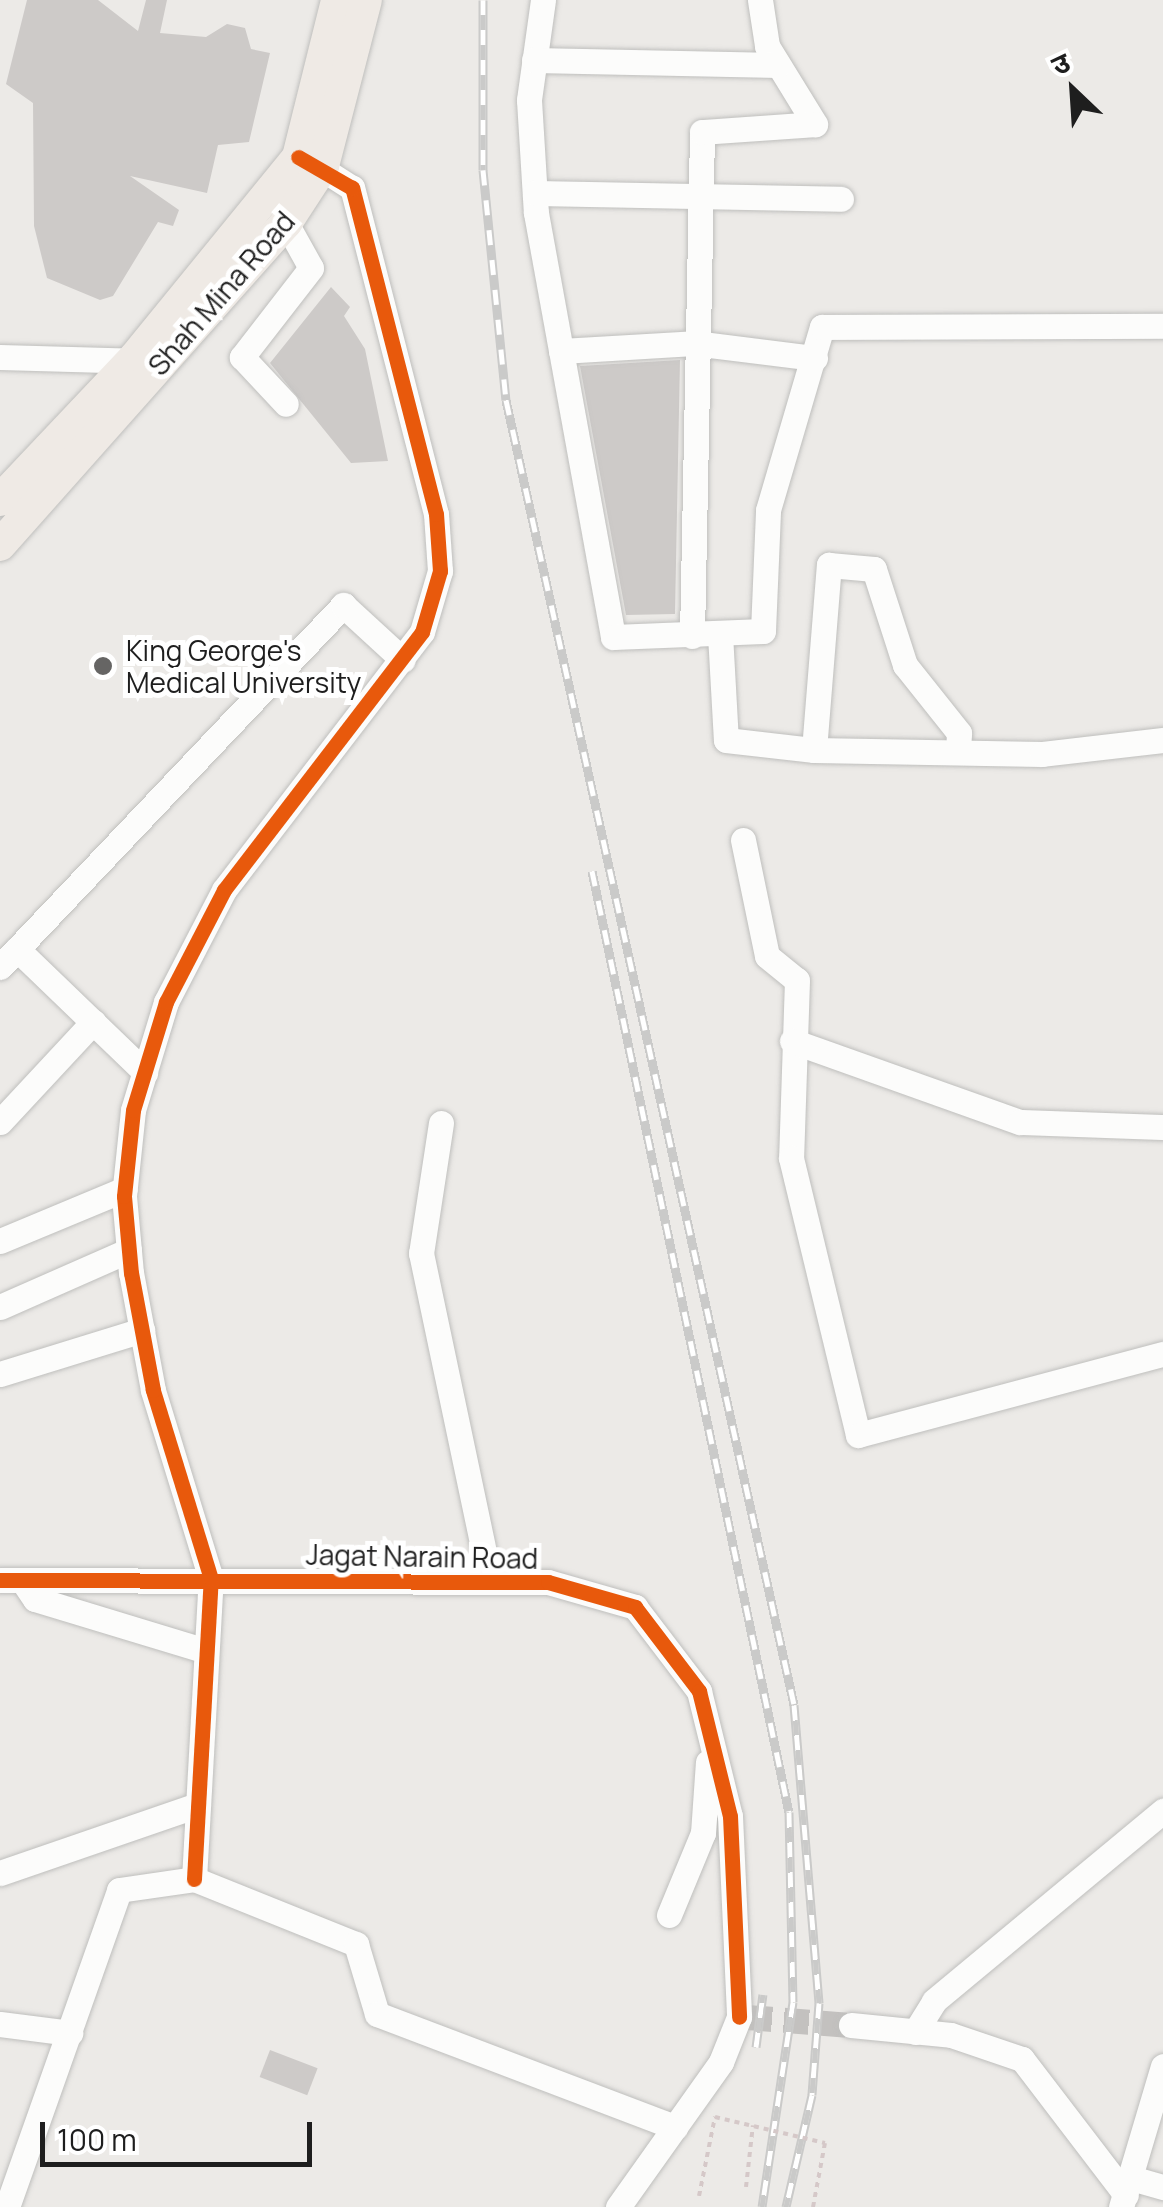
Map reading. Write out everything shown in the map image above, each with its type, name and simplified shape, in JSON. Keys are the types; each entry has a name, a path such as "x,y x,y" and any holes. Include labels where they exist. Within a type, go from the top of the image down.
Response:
{"main road":[{"name":"Shah Mina Road","path":"0,545 311,162 338,0"},
{"name":"Shah Mina Road","path":"0,500 286,223 366,0"}],"street":[{"path":"542,0 534,60 535,193 613,637 763,631 768,510 822,327 1163,326"},
{"path":"692,636 694,343 702,132 815,124 778,65 760,0"},
{"path":"534,60 778,65"},
{"path":"194,1878 203,1650 211,1580 142,1330 129,1250 125,1188 145,1072 166,1002 224,890 403,660 440,571 436,514 352,188 311,162"},
{"path":"535,193 841,199"},
{"path":"286,223 311,268 242,357 286,404"},
{"path":"562,352 694,343 815,358"},
{"path":"0,357 145,363"},
{"path":"814,750 829,565 874,569 905,666 959,733 958,752"},
{"path":"145,1072 93,1022 8,958 343,605 403,660"},
{"path":"720,634 726,740 814,750 1042,754 1163,740"},
{"path":"743,840 767,956 798,980 792,1040 791,1158 858,1435 1163,1354"},
{"path":"0,1122 93,1022"},
{"path":"792,1040 1020,1122 1163,1127"},
{"path":"441,1123 420,1253 490,1581"},
{"path":"0,1240 125,1188"},
{"path":"0,1307 129,1250"},
{"path":"0,1374 142,1330"},
{"path":"11,1580 34,1599 203,1650"},
{"name":"Jagat Narain Road","path":"11,1580 548,1582 635,1607 699,1691 730,1816 743,2017 675,2126"},
{"path":"669,1915 703,1832 710,1736"},
{"path":"0,1873 198,1805"},
{"path":"914,2032 934,2001 1163,1811"},
{"path":"7,2207 120,1890 194,1878 356,1944 377,2014 675,2126 618,2207"},
{"path":"0,2024 70,2033"},
{"path":"850,2025 914,2032 1022,2059 1126,2193"},
{"path":"1126,2193 1161,2082"},
{"path":"1126,2193 1163,2188"}],"path":[{"path":"699,2196 715,2117 825,2142 814,2207"},
{"path":"746,2187 753,2125"}],"building":[{"path":"27,0 98,0 138,31 146,0 167,0 160,33 206,37 227,24 245,28 251,49 270,53 249,142 218,145 207,193 130,176 179,210 173,226 158,222 113,296 100,300 47,278 34,226 33,103 6,84"},
{"path":"331,287 350,307 344,316 365,349 388,461 351,463 270,363"},
{"path":"680,360 675,614 626,615 580,366"},
{"path":"270,2050 318,2068 307,2095 260,2077"}],"tunnel":[{"path":"747,2017 851,2025"}],"railway":[{"path":"483,0 483,170 506,400 794,1705 819,2003 812,2095 786,2207"},
{"path":"592,871 789,1812 793,2002 762,2207"},
{"path":"756,2047 763,1994"}],"cycle path":[{"path":"194,1879 211,1579 153,1390 131,1273 124,1196 133,1110 166,1002 224,890 422,632 440,571 436,514 352,188 298,157"},
{"path":"0,1580 548,1582 635,1607 699,1691 730,1816 739,2017"}],"place":[{"name":"King George's Medical University","path":"103,666"}]}
